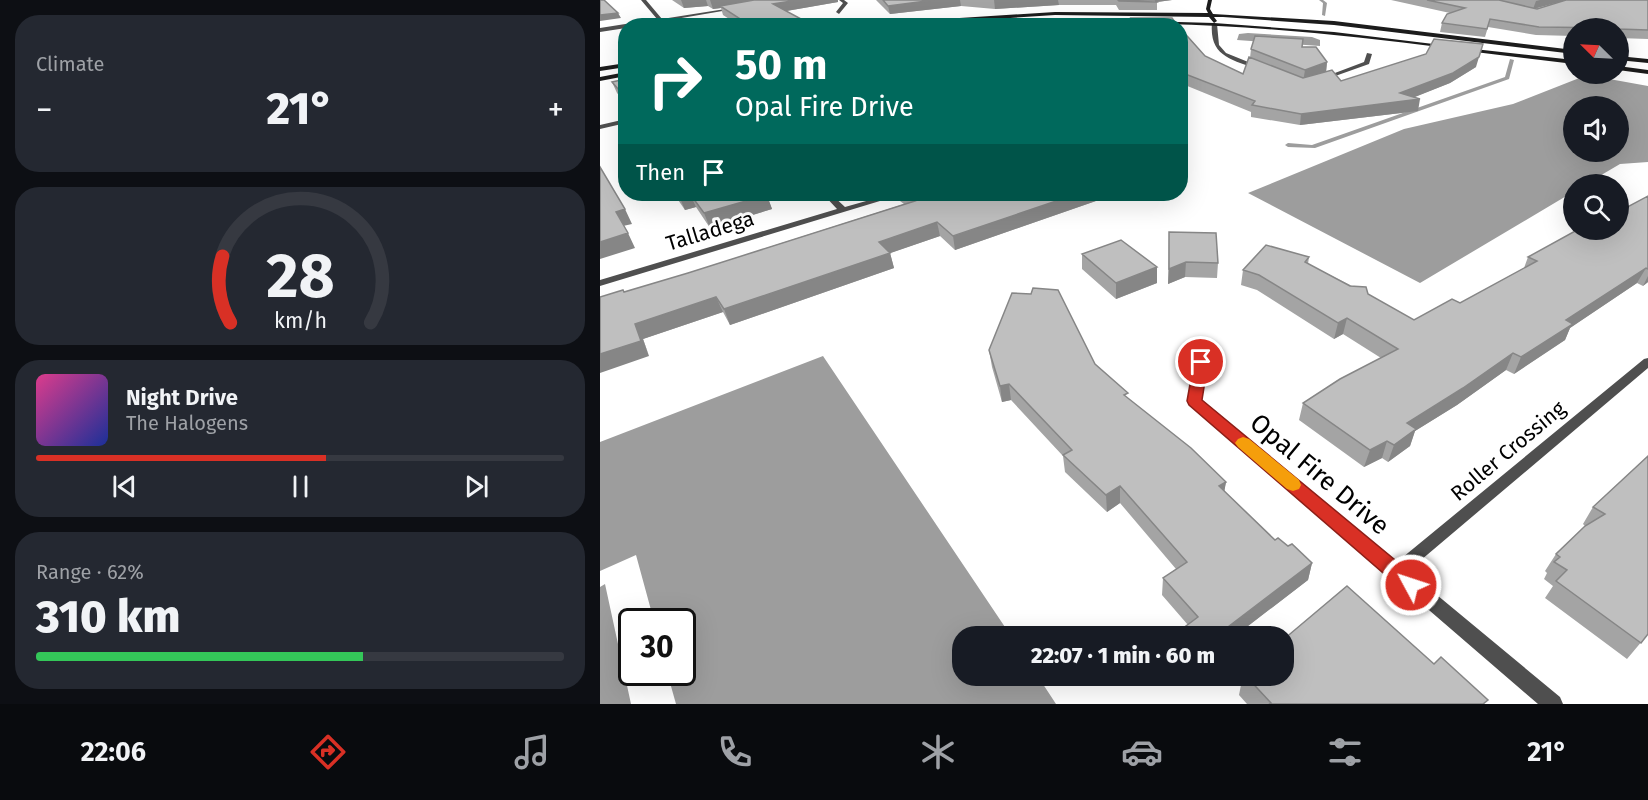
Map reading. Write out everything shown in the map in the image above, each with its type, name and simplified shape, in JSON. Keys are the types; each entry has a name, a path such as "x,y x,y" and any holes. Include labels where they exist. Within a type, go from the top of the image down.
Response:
{"street":[{"path":"643,0 658,14 659,18"},
{"path":"839,12 846,3 841,0"},
{"path":"1210,0 1208,9 1212,15 1216,45 1224,54 1273,74"},
{"path":"672,18 747,6"},
{"path":"971,18 1073,13 1212,15 1336,23 1563,51"},
{"path":"1188,24 1349,34 1563,61"},
{"path":"600,30 618,27"},
{"path":"1314,82 1367,63 1369,54"},
{"path":"1629,59 1648,61"},
{"path":"600,69 618,66"},
{"path":"1629,69 1648,72"},
{"path":"600,79 618,76"},
{"path":"600,127 618,124"},
{"path":"834,201 843,210"},
{"name":"Talladega","path":"600,283 874,201"},
{"name":"Opal Fire Drive","path":"1201,362 1195,401 1553,704"},
{"name":"Roller Crossing","path":"1396,572 1648,362"}],"shaded area":[{"path":"1239,34 1312,37 1320,40 1320,46 1237,40"},
{"path":"1629,83 1648,86 1648,162 1620,164 1603,174 1563,174 1563,198 1420,283 1248,193 1404,129 1513,104 1564,84"},
{"path":"823,356 1004,626 952,626 952,686 1044,686 1056,704 676,704 671,686 696,686 696,608 650,608 636,555 600,571 600,442"},
{"path":"605,584 618,644 618,686 627,686 631,704 600,704 600,587"}],"building":[{"path":"600,0 604,0 618,13 600,15"},
{"path":"754,0 798,0 773,4 799,18 739,18 720,6"},
{"path":"883,0 934,0 888,6"},
{"path":"1155,0 1157,2 1119,1"},
{"path":"1427,0 1499,0 1537,9 1566,0 1648,0 1648,30 1629,29 1629,18 1563,18 1563,27 1539,27 1490,19 1487,29 1442,23 1447,14 1465,8"},
{"path":"1255,36 1303,39 1302,47 1316,47 1327,62 1305,70 1251,49"},
{"path":"1188,37 1205,56 1243,74 1249,57 1303,78 1332,70 1341,81 1426,54 1434,39 1483,44 1479,57 1453,73 1400,93 1420,99 1301,114 1252,105 1255,101 1188,75"},
{"path":"618,81 618,89 612,82"},
{"path":"600,167 618,201 625,209 616,212 628,233 600,242"},
{"path":"1648,196 1648,269 1646,268 1566,320 1573,324 1521,357 1513,353 1407,423 1416,429 1394,445 1387,441 1370,450 1303,403 1340,379 1398,349 1347,318 1338,323 1259,275 1243,270 1266,245 1309,257 1305,262 1350,286 1366,287 1368,294 1414,320 1452,299 1460,303 1537,261 1528,257 1563,238 1563,240 1629,240 1629,206"},
{"path":"695,201 746,201 704,213"},
{"path":"915,201 1056,201 953,236 937,222 879,242 890,253 724,309 716,297 635,324 641,341 600,354 600,297 688,273"},
{"path":"1169,232 1216,233 1218,263 1186,262 1169,269"},
{"path":"1121,240 1157,267 1116,283 1082,254"},
{"path":"1033,288 1058,290 1095,364 1128,393 1124,395 1191,448 1226,482 1219,486 1275,540 1278,538 1288,546 1292,544 1312,563 1229,626 1186,626 1198,617 1163,578 1187,562 1120,486 1106,495 1063,455 1072,450 1009,384 1000,386 989,350 1012,293 1031,294"},
{"path":"1648,456 1648,634 1641,643 1556,581 1567,570 1554,562 1560,557 1556,554 1585,526 1605,514 1593,507"},
{"path":"1347,586 1434,664 1441,657 1488,700 1483,704 1269,704 1271,703 1255,686 1294,686 1294,631"}],"waterway":[{"path":"1321,0 1325,3 1324,15"},
{"path":"1288,145 1313,147 1507,78 1512,60"}],"slow traffic":[{"path":"1243,443 1293,485"}],"route":[{"path":"1201,362 1195,401 1411,585"}]}
